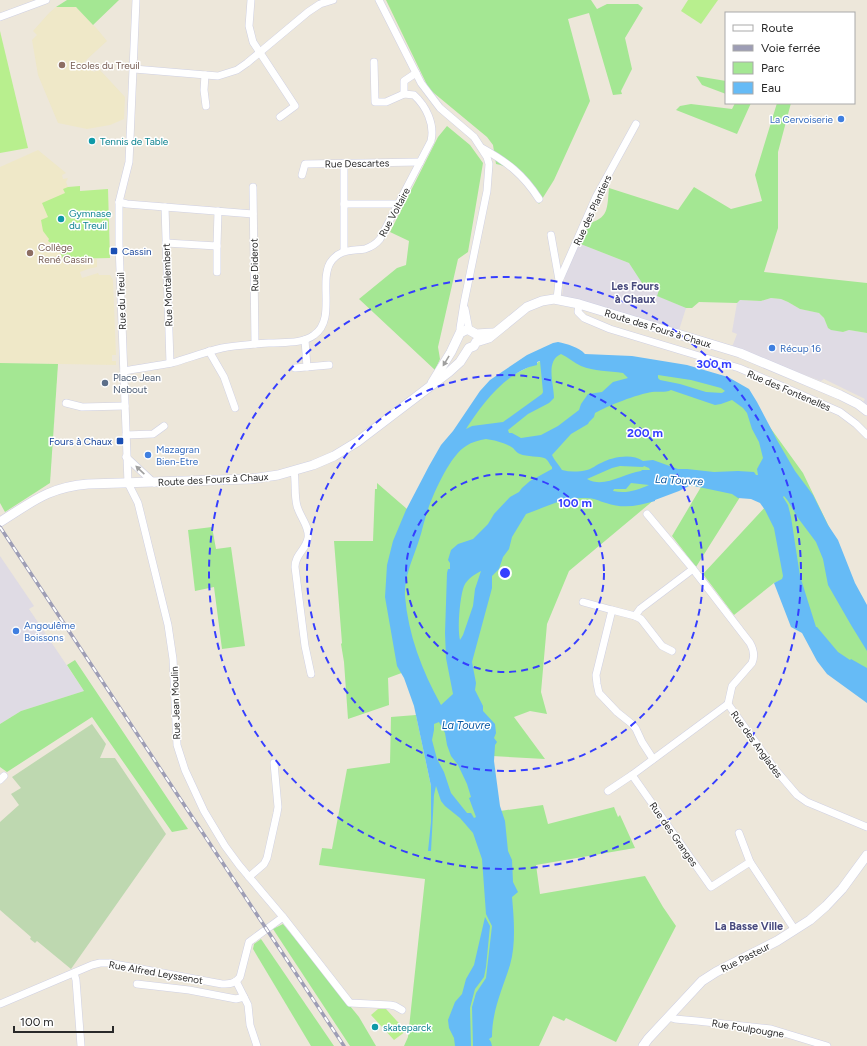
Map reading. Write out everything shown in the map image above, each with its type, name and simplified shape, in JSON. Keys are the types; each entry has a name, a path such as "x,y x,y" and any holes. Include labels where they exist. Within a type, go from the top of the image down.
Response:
{"street":[{"path":"0,17 46,0"},
{"name":"Rue du Treuil","path":"128,483 119,244 119,202 129,162 136,0"},
{"path":"251,0 249,26 253,42 295,106 280,117"},
{"path":"134,70 204,75 222,75 237,70 308,12 320,4 333,0"},
{"path":"379,0 416,73 429,95 440,108 474,137 482,148 489,164 487,184 464,303 468,338"},
{"path":"374,62 375,102 386,102 404,94 404,81 416,73"},
{"path":"204,75 206,106"},
{"name":"Rue Voltaire","path":"344,251 364,249 374,245 380,239 386,231 398,204 431,141 432,125 428,115 414,95 409,93 404,94"},
{"name":"Rue des Plantiers","path":"557,299 559,281 596,197 636,124"},
{"path":"482,148 504,160 521,175 530,184 539,199"},
{"name":"Rue Descartes","path":"302,175 305,164 420,162"},
{"path":"124,371 170,363 223,348 305,340 315,335 325,317 327,272 334,258 344,251 344,163"},
{"name":"Rue Diderot","path":"253,186 255,344"},
{"path":"119,202 127,204 253,214"},
{"path":"344,204 398,204"},
{"name":"Rue Montalembert","path":"164,207 170,363"},
{"path":"217,272 218,211"},
{"path":"551,235 559,281"},
{"path":"166,243 217,246"},
{"name":"Route des Fours à Chaux","path":"432,384 468,338 494,333 522,310 542,301 557,299 579,304 740,353 840,395 858,404 867,411"},
{"name":"Rue des Fontenelles","path":"579,304 578,312 584,318 623,333 739,368 840,412 856,424 867,435"},
{"name":"Route des Fours à Chaux","path":"0,522 44,495 62,488 88,484 250,479 294,471 314,465 334,456 358,442 456,366 468,338"},
{"path":"305,340 307,367"},
{"path":"209,351 224,377 235,408"},
{"path":"295,368 329,365"},
{"path":"66,404 82,407 125,406"},
{"path":"126,435 153,434 164,426"},
{"path":"126,457 154,483"},
{"path":"294,471 297,505 308,532 306,544 297,557 295,566 305,646 311,674"},
{"name":"Rue Jean Moulin","path":"128,483 139,506 168,625 173,659 178,750 197,797 212,826 225,846 249,877 283,917 350,1003 390,1005 396,1006 402,1010"},
{"name":"Rue des Anglades","path":"647,514 692,568 750,643 753,649 752,663 732,686 728,704 774,768 797,795 807,802 867,826"},
{"path":"635,616 640,609 692,568"},
{"path":"583,602 635,616 641,620 662,646 672,651"},
{"path":"612,610 596,675 599,693 604,700 636,729 642,742 654,760"},
{"path":"608,791 654,760 728,704"},
{"path":"249,877 264,864 267,858 277,813 274,763"},
{"name":"Rue des Granges","path":"632,775 711,887 750,862"},
{"path":"739,833 750,862 795,930"},
{"name":"Rue Pasteur","path":"643,1046 682,1001 702,981 795,930 810,920 842,889 867,855"},
{"path":"257,1046 250,1025 249,1009 236,981 240,977 249,942 283,917"},
{"name":"Rue Alfred Leyssenot","path":"0,1004 100,963 222,984 231,984 236,981"},
{"path":"74,973 81,1046"},
{"path":"136,984 182,989 236,999 244,997"},
{"name":"Rue Foulpougne","path":"668,1017 675,1020 771,1029 827,1046"}],"shaded area":[{"name":"Ecoles du Treuil","path":"56,7 76,7 107,41 84,62 94,72 99,69 125,97 124,119 110,125 87,129 58,123 38,75 32,40 37,35 33,31"},
{"name":"Collège René Cassin","path":"38,150 66,173 62,175 63,179 68,178 66,182 68,187 64,189 65,193 48,217 48,241 58,248 63,259 97,259 97,267 80,272 82,278 98,273 99,275 110,275 113,280 116,355 112,355 112,361 116,361 116,365 0,363 0,167"},
{"path":"578,243 629,263 642,282 659,290 658,296 686,308 679,330 562,296 566,269"},
{"path":"771,298 781,299 800,309 819,313 824,318 828,328 843,332 849,330 867,333 867,405 863,402 865,399 824,379 821,381 732,347 737,334 732,332 737,303 740,300 761,301"},
{"path":"0,556 34,606 29,609 84,691 21,711 0,724"}],"green space":[{"path":"67,0 119,0 93,25 76,7 56,7"},
{"path":"386,0 591,0 597,9 607,4 638,4 643,8 625,38 632,69 621,91 622,94 613,95 589,13 568,19 590,101 554,180 539,204 516,174 510,169 496,164 493,145 487,137 429,89"},
{"path":"688,0 718,0 701,24 681,11"},
{"path":"0,31 28,148 0,153"},
{"path":"696,76 725,81 725,94 702,85"},
{"path":"691,104 732,109 734,104 751,104 737,134 676,110 680,106"},
{"path":"777,104 791,104 778,152 778,228 764,272 867,283 867,333 849,330 843,332 831,330 828,328 824,318 819,313 800,309 781,299 771,298 761,301 740,300 737,303 699,302 692,308 686,308 657,296 659,290 642,283 629,263 578,243 587,224 599,219 606,212 609,188 678,210 694,187 731,209 762,201 755,175"},
{"path":"447,126 470,145 483,163 468,252 458,259 438,347 440,359 435,370 359,299 397,268 406,265 409,241 390,232 438,137"},
{"path":"80,186 80,191 108,189 110,258 63,259 58,248 48,241 49,239 43,231 41,220 48,217 42,203 65,193 63,189"},
{"path":"560,351 652,364 746,394 803,473 845,560 858,593 867,607 867,685 825,661 792,576 774,583 734,615 703,574 768,504 742,494 696,567 672,536 701,487 688,485 654,500 569,571 547,624 541,692 547,714 530,711 514,717 545,759 492,756 500,811 543,805 548,824 614,807 618,817 620,815 635,848 536,865 540,894 645,876 676,926 616,1042 566,1018 564,1021 553,1016 539,1046 404,1046 408,1037 425,879 319,865 322,848 332,849 347,769 390,763 391,717 416,715 431,786 431,817 435,782 407,671 388,678 389,705 348,719 334,541 373,541 375,489 377,489 377,483 407,509 480,401 501,381"},
{"path":"0,363 58,364 50,483 5,512 0,503"},
{"path":"212,527 216,549 231,547 245,646 222,649 214,587 195,591 188,530"},
{"path":"75,660 188,829 172,832 92,717 7,772 0,767 0,724 21,711 84,691 67,665"},
{"path":"92,724 106,744 100,758 115,758 166,834 71,969 37,941 35,943 30,939 31,937 0,910 0,822 19,805 11,794 21,788 12,777"},
{"path":"283,924 359,1017 376,1046 350,1046 273,929"},
{"path":"261,939 334,1046 311,1046 253,949 254,944"},
{"path":"378,1009 386,1009 406,1031 394,1040 371,1015"}],"water":[{"name":"La Touvre","path":"558,342 569,345 580,349 585,354 632,356 687,365 728,377 749,389 795,471 813,495 828,525 838,540 855,583 867,605 867,651 828,585 823,559 816,542 784,496 783,497 788,505 791,517 800,576 816,627 838,652 850,660 851,659 867,668 867,703 827,674 817,661 802,633 791,627 774,583 782,579 783,576 774,528 760,503 751,499 738,498 732,494 689,486 655,501 637,505 618,506 592,498 577,498 554,503 526,514 512,537 509,549 503,557 499,569 492,576 492,588 472,662 476,683 475,690 483,706 483,711 495,724 496,733 494,738 497,742 495,745 494,761 500,806 505,821 508,851 512,860 513,882 518,892 512,897 514,940 512,957 496,1009 492,1027 492,1037 489,1039 492,1046 473,1046 472,1007 476,993 486,978 492,926 486,914 482,859 473,833 460,818 441,801 436,786 434,795 431,851 428,851 431,822 431,786 414,706 404,678 397,666 385,597 387,565 393,541 406,510 429,466 441,445 453,431 480,391 490,380 527,355","holes":["561,354 586,368 623,373 628,378 613,382 602,392 588,394 579,410 558,426 541,435 521,438 509,433 508,430 528,414 549,403 554,398 552,373 553,362 556,357","540,361 542,394 503,422 472,426 466,429 496,390 516,374 526,368 537,365 537,362","658,375 691,380 721,388 725,391 722,393 706,392 660,380","671,390 715,405 732,400 743,408 747,413 752,429 759,442 763,458 757,469 758,475 754,472 714,472 678,469 653,460 643,461 633,457 611,459 591,469 571,471 562,470 553,457 552,455 571,434 588,424 594,417 595,413 600,410 639,395","486,439 500,442 510,446 520,454 526,456 542,457 547,460 552,469 530,481 519,492 510,497 494,514 488,524 473,539 458,544 451,550 448,560 450,563 450,569 448,569 447,573 445,633 446,658 453,694 441,705 422,666 409,624 405,596 406,581 428,511 441,479 453,459 460,451 473,442","620,466 644,466 650,470 634,472 614,480 594,482 587,479","631,483 649,485 627,492 613,491 614,489 626,489","481,571 475,589 473,606 460,640 460,605 464,586 465,583","439,722 445,733 451,756 458,765 467,784 471,797 469,798 476,817 474,818 471,813 467,813 451,793 444,772 437,759 432,740 434,724"]},
{"path":"485,917 490,926 486,967 484,977 475,989 470,1008 471,1046 455,1046 448,1020 455,1002 462,994 466,979 474,965"}],"railway":[{"path":"0,527 344,1046"}],"place":[{"name":"Ecoles du Treuil","path":"62,65"},
{"name":"La Cervoiserie","path":"841,119"},
{"name":"Tennis de Table","path":"92,141"},
{"name":"Gymnase du Treuil","path":"61,219"},
{"name":"Cassin","path":"114,251"},
{"name":"Collège René Cassin","path":"30,253"},
{"name":"Récup 16","path":"772,348"},
{"name":"Place Jean Nebout","path":"105,383"},
{"name":"Fours à Chaux","path":"120,441"},
{"name":"Mazagran Bien-Etre","path":"148,455"},
{"name":"Angoulême Boissons","path":"16,631"},
{"name":"skateparck","path":"375,1027"}],"district":[{"name":"Les Fours à Chaux","path":"635,292"},
{"name":"La Basse Ville","path":"749,926"}]}
